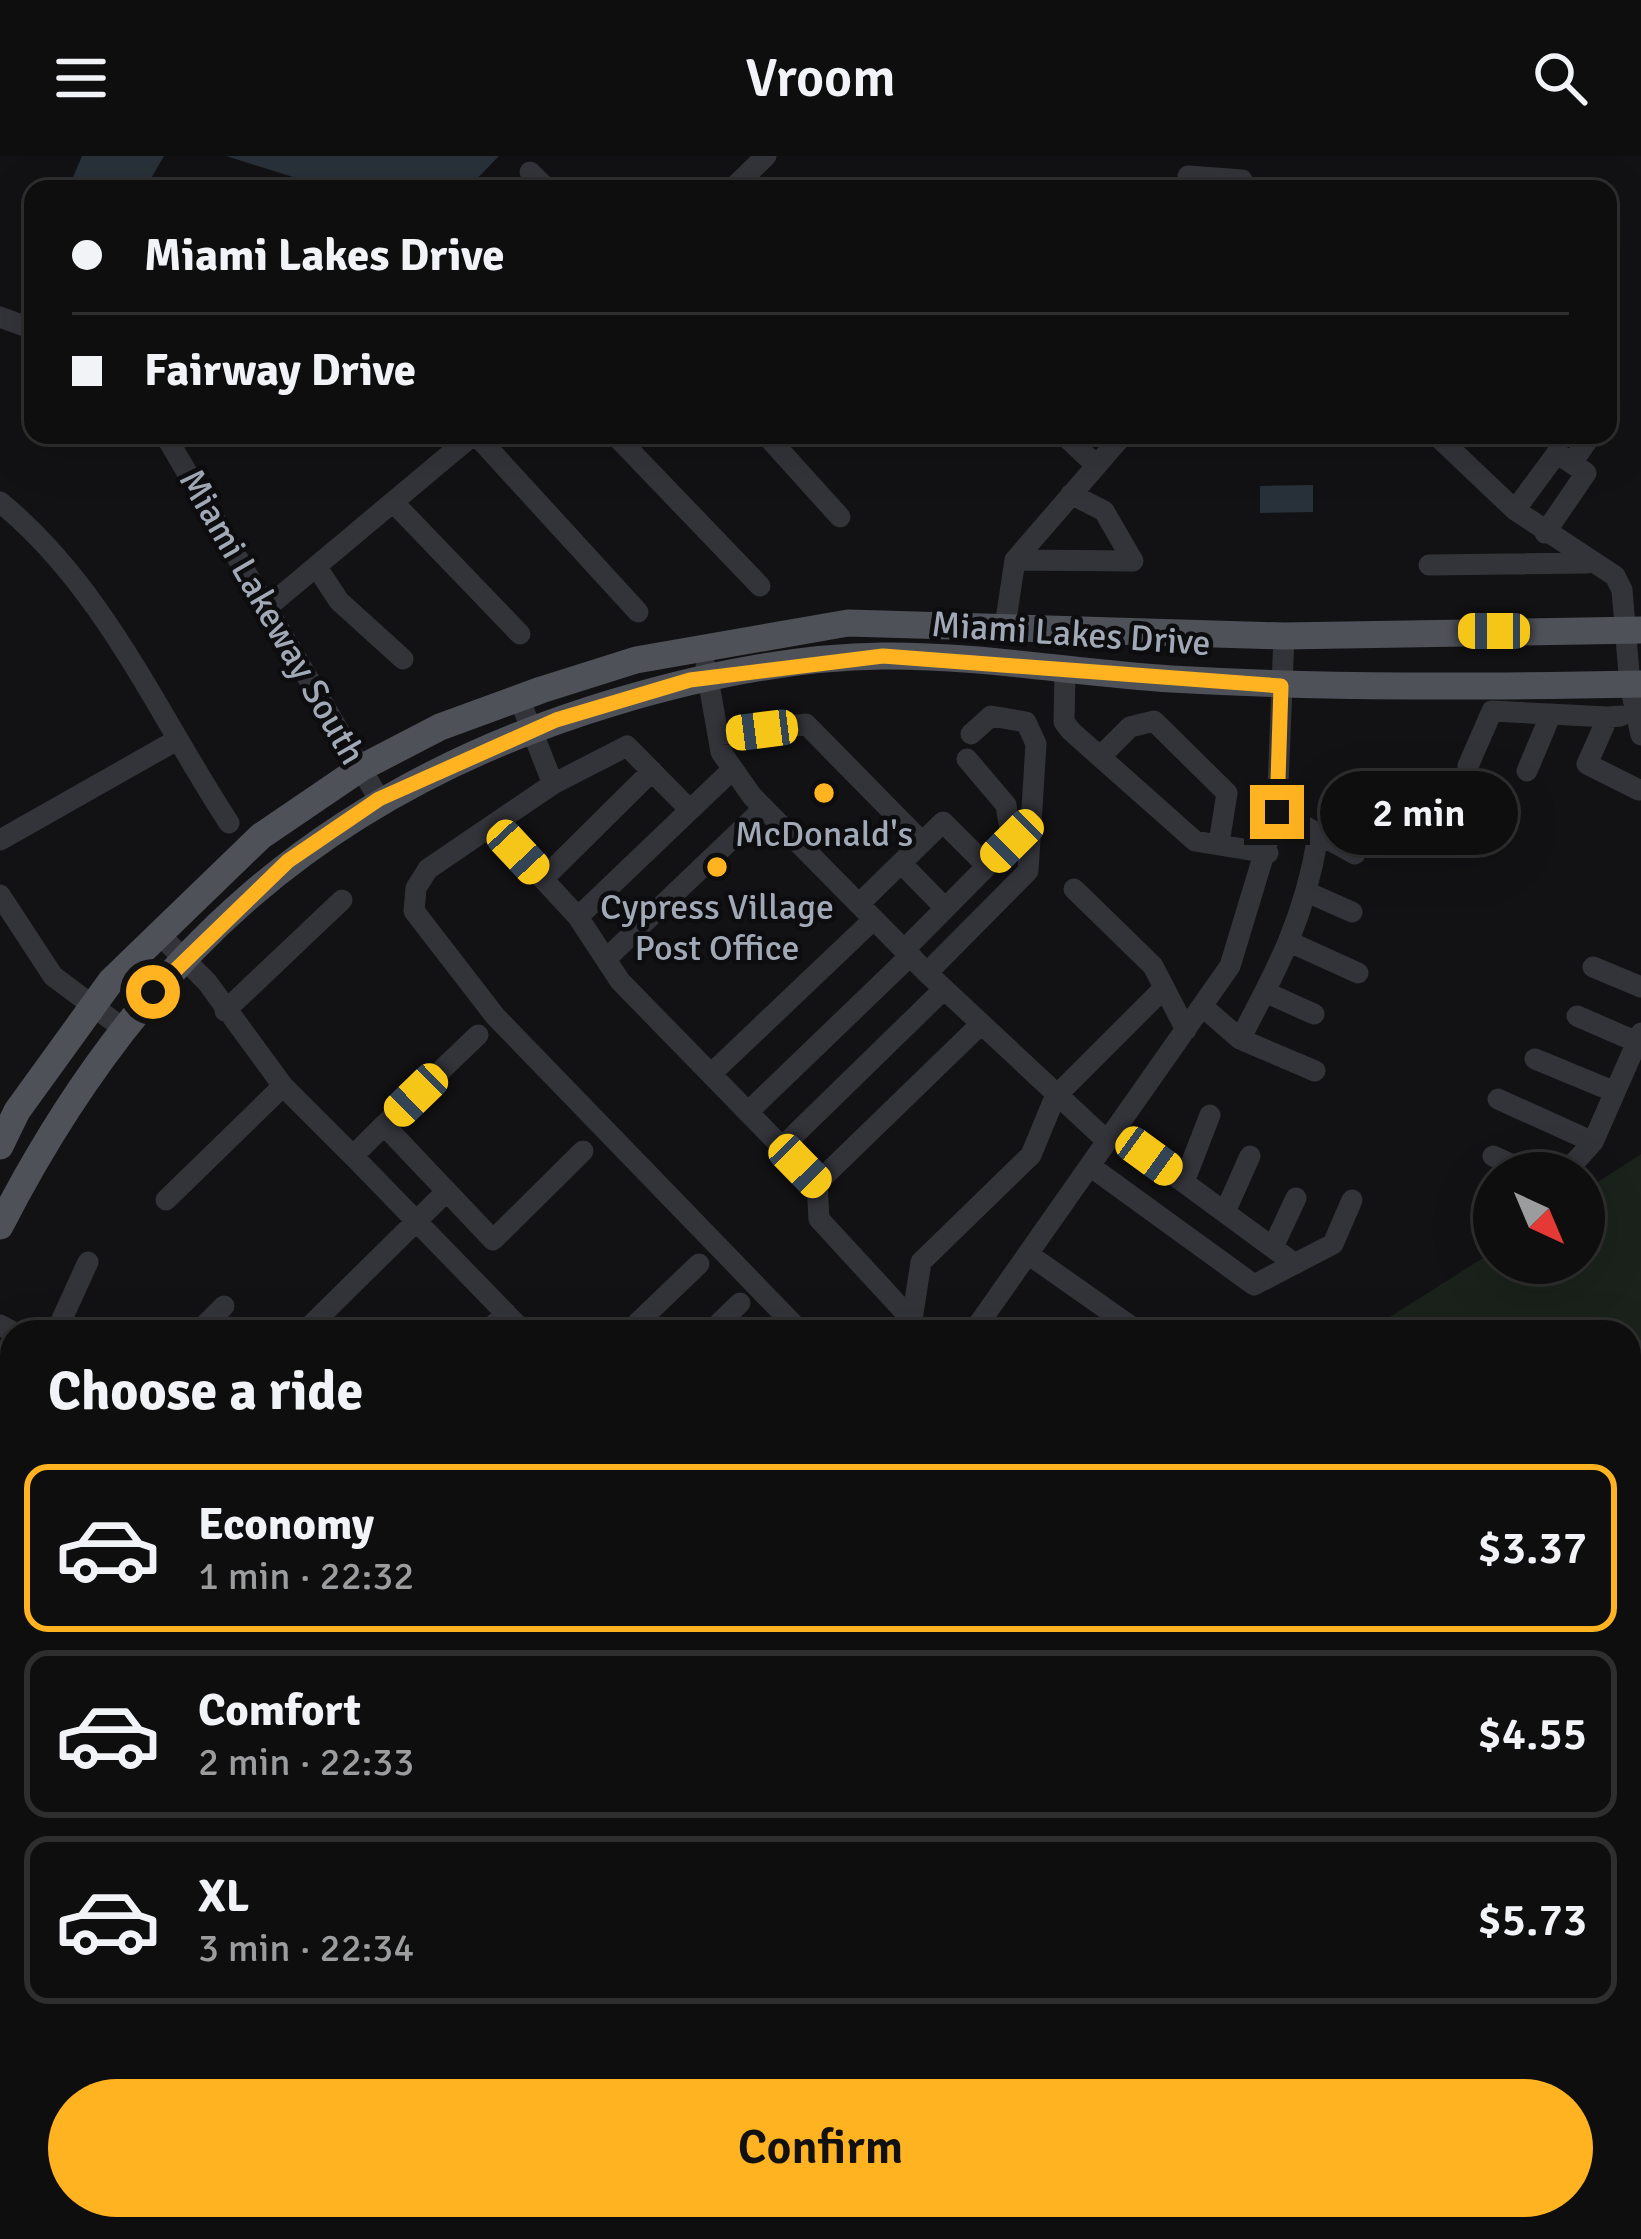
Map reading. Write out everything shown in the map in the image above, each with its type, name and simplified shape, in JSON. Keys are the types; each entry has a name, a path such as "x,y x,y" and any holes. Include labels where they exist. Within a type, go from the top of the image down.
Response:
{"main road":[{"name":"Miami Lakes Drive","path":"0,1226 47,1134 121,1028 184,958 288,861 379,799 531,731 705,664 848,623 1284,636 1634,630"},
{"name":"Miami Lakes Drive","path":"0,1145 17,1112 92,1003 261,836 361,768 440,727 636,660 705,664 883,656 1281,686 1635,685"}],"street":[{"path":"741,180 766,156"},
{"path":"530,172 538,180"},
{"path":"1190,180 1188,176 1242,180"},
{"name":"Miami Lakeway South","path":"170,444 379,799"},
{"path":"265,610 463,444"},
{"path":"482,444 638,612"},
{"path":"624,444 760,586"},
{"path":"774,444 840,517"},
{"path":"1074,444 1096,465"},
{"path":"1005,626 1015,560 1115,444"},
{"path":"1445,444 1514,510 1588,563 1615,576 1634,630 1637,725 1608,717 1492,711 1468,766"},
{"path":"1572,464 1585,444"},
{"path":"1514,510 1557,453 1586,473 1545,533"},
{"path":"1015,560 1132,561 1104,511 1071,494"},
{"path":"0,502 38,533 84,584 175,741 230,823"},
{"path":"394,503 520,634"},
{"path":"1429,566 1588,563"},
{"path":"318,569 340,601 403,659"},
{"path":"981,1320 1230,966 1277,812 1284,636"},
{"path":"705,664 718,735 733,769 764,808 1055,1097 1184,1182 1295,1264"},
{"path":"1065,673 1064,722 1195,841 1268,853"},
{"path":"519,698 553,784"},
{"path":"1527,771 1551,714"},
{"path":"782,1148 1028,871 1036,744 1026,722 991,716 971,734"},
{"path":"1608,717 1587,764 1640,788 1629,813"},
{"path":"1102,755 1130,727 1154,722 1226,793 1219,844"},
{"path":"718,735 806,724 922,842"},
{"path":"0,840 175,741"},
{"path":"690,810 627,746 553,784 428,869 416,888 414,910 426,932 495,1016 789,1320"},
{"path":"748,1112 1012,841 1006,805 967,759"},
{"path":"578,916 733,769"},
{"path":"543,879 652,771"},
{"path":"606,959 764,808"},
{"path":"1277,812 1355,854"},
{"path":"711,1074 867,911 901,863 943,822 987,866"},
{"path":"494,826 578,916 620,981 817,1184 819,1219 901,1320"},
{"path":"1240,1039 1292,943 1309,893 1318,836"},
{"path":"901,863 945,908"},
{"path":"1074,889 1153,966 1186,1030"},
{"path":"1309,893 1352,912"},
{"path":"0,895 53,976 121,1028"},
{"path":"225,1012 342,899"},
{"path":"158,933 184,958 284,1085 513,1320"},
{"path":"1292,943 1358,973"},
{"path":"1593,967 1641,987"},
{"path":"907,1320 921,1262 1031,1155 1055,1097 1164,988"},
{"path":"1265,992 1314,1014"},
{"path":"1202,1006 1240,1039 1315,1071"},
{"path":"1576,1016 1639,1038 1593,1142 1584,1152"},
{"path":"817,1184 981,1024"},
{"path":"353,1156 478,1036"},
{"path":"1535,1059 1615,1092"},
{"path":"166,1201 284,1085"},
{"path":"1498,1099 1593,1142"},
{"path":"1184,1182 1210,1115"},
{"path":"384,1125 493,1240"},
{"path":"464,1270 583,1151"},
{"path":"1225,1212 1250,1156"},
{"path":"1090,1166 1254,1286 1333,1244 1352,1200"},
{"path":"316,1320 447,1191"},
{"path":"1273,1247 1296,1198"},
{"path":"1028,1254 1122,1320"},
{"path":"61,1320 88,1262"},
{"path":"641,1320 699,1264"},
{"path":"722,1320 740,1303"},
{"path":"210,1320 224,1306"},
{"path":"498,1320 506,1312"}],"shaded area":[{"path":"82,156 164,156 150,180 72,180"},
{"path":"226,156 499,156 476,180 302,180"},
{"path":"1313,485 1313,512 1260,513 1260,486"},
{"path":"1641,1154 1641,1320 1385,1320 1473,1264 1473,1284 1605,1284 1605,1177"}],"place":[{"name":"McDonald's","path":"824,793"},
{"name":"Cypress Village Post Office","path":"717,867"}],"route":[{"path":"153,992 191,950 288,861 418,778 556,720 690,680 759,668 883,656 1281,686 1277,812"}]}
